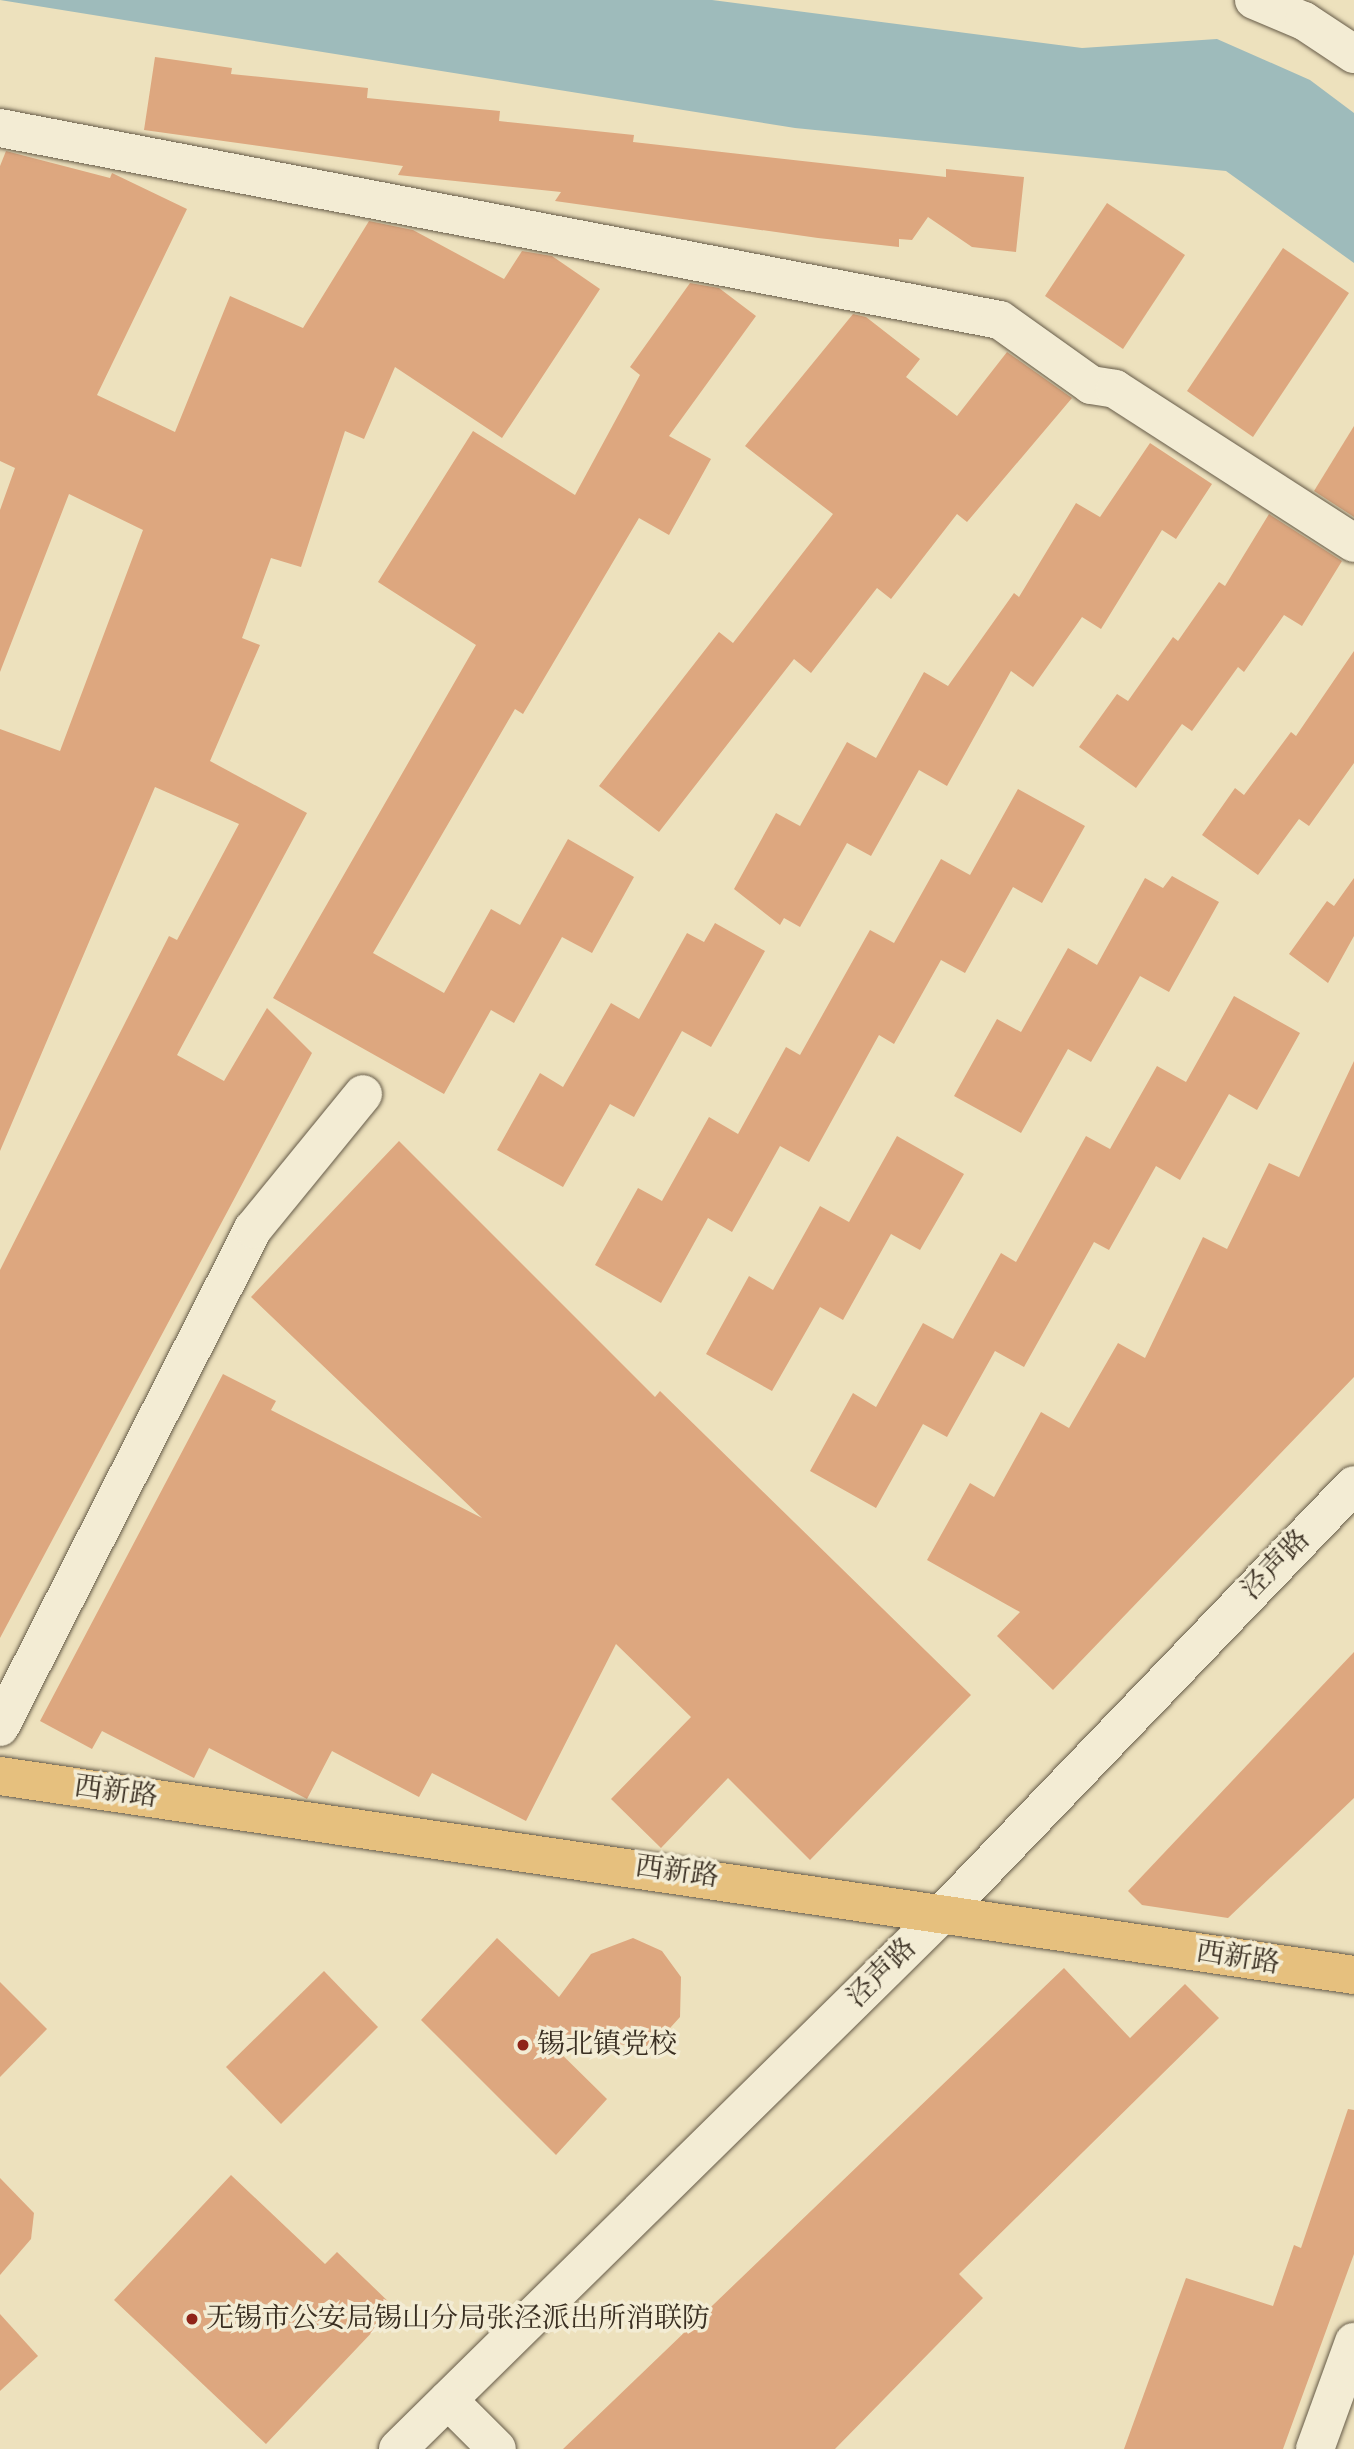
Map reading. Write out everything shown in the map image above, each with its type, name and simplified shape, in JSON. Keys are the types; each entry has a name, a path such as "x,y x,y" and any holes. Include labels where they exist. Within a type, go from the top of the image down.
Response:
{"main road":[{"name":"西新路","path":"0,1776 1354,1975"}],"street":[{"path":"1254,0 1304,21 1354,54"},
{"path":"0,128 1000,320 1091,385 1115,389 1354,543"},
{"path":"0,1727 253,1230 363,1094"},
{"name":"泾声路","path":"398,2449 943,1913 1354,1485"},
{"path":"1315,2449 1354,2342"},
{"path":"448,2400 497,2449"}],"water":[{"path":"0,0 712,0 1082,48 1217,39 1310,80 1354,113 1354,263 1226,171 795,128"}],"building":[{"path":"155,57 232,68 231,74 368,88 367,98 500,111 499,121 634,135 633,142 946,177 946,169 1024,177 1016,252 972,247 928,217 912,240 899,239 899,247 555,201 561,192 398,175 403,166 144,130"},
{"path":"6,151 110,178 112,173 187,209 97,395 175,432 230,296 303,328 369,221 413,230 504,279 522,251 552,256 600,289 502,438 395,367 364,439 345,431 301,567 271,558 242,638 260,645 210,761 307,813 177,1055 224,1081 267,1008 312,1053 0,1638 0,1270 169,936 177,940 239,824 155,787 0,1151 0,729 60,751 143,530 69,494 0,672 0,510 15,468 0,461 0,166"},
{"path":"1107,203 1185,255 1123,349 1045,296"},
{"path":"1283,248 1349,293 1253,437 1187,391"},
{"path":"690,283 719,288 756,316 669,436 711,459 669,535 639,518 523,714 515,709 373,953 444,993 491,909 520,925 568,839 634,877 592,953 562,937 514,1023 491,1010 444,1094 273,998 476,645 378,582 473,431 575,495 640,375 630,367"},
{"path":"853,314 866,317 920,359 906,377 957,416 1007,352 1072,398 967,522 957,514 891,599 877,588 811,673 794,659 659,832 599,786 719,632 733,643 833,514 745,446"},
{"path":"1354,426 1354,517 1314,491"},
{"path":"1150,443 1212,484 1176,539 1162,530 1101,629 1082,617 1033,687 1011,671 947,786 919,770 871,856 847,843 800,927 784,918 780,925 734,889 776,813 800,826 847,742 876,758 924,672 948,686 1014,593 1019,597 1076,503 1100,517"},
{"path":"1269,514 1342,561 1302,626 1284,615 1244,672 1238,667 1192,731 1182,724 1136,788 1079,747 1117,694 1128,701 1173,637 1178,641 1219,582 1225,586"},
{"path":"1354,651 1354,763 1309,826 1299,819 1258,875 1202,835 1235,788 1244,795 1291,732 1296,736"},
{"path":"1018,789 1085,826 1042,903 1013,887 965,973 941,960 894,1044 879,1035 809,1162 780,1146 732,1232 708,1218 661,1303 595,1265 638,1188 662,1201 709,1117 738,1134 786,1047 800,1055 870,930 894,943 941,859 970,875"},
{"path":"1172,876 1219,902 1169,992 1140,976 1091,1062 1068,1049 1021,1133 954,1096 997,1019 1021,1032 1068,948 1097,965 1145,878 1163,888"},
{"path":"1354,878 1354,936 1328,983 1289,954 1327,901 1334,906"},
{"path":"715,923 765,951 711,1047 682,1031 634,1117 610,1104 563,1187 497,1150 540,1073 563,1087 611,1003 639,1019 687,933 704,942"},
{"path":"1234,996 1300,1033 1257,1110 1229,1094 1180,1180 1156,1166 1109,1250 1094,1242 1024,1367 995,1351 947,1437 923,1424 876,1508 810,1471 853,1393 876,1407 923,1323 953,1339 1001,1253 1016,1262 1086,1136 1110,1149 1157,1066 1186,1082"},
{"path":"1354,1061 1354,1377 1053,1690 997,1636 1020,1612 927,1560 970,1483 994,1497 1041,1412 1069,1428 1118,1343 1145,1358 1203,1237 1227,1249 1269,1163 1299,1177"},
{"path":"897,1136 964,1174 920,1250 891,1234 843,1320 820,1307 772,1391 706,1354 749,1276 773,1290 820,1206 849,1222"},
{"path":"399,1141 655,1397 660,1391 971,1695 810,1860 728,1778 661,1848 611,1799 691,1717 616,1644 526,1821 432,1773 419,1797 332,1751 307,1799 209,1748 194,1778 102,1731 92,1749 40,1721 223,1374 276,1401 271,1410 482,1518 251,1297"},
{"path":"1354,1652 1354,1798 1228,1918 1142,1905 1128,1891"},
{"name":"锡北镇党校","path":"497,1938 559,1997 591,1954 633,1938 662,1951 681,1977 680,2017 652,2048 542,2035 607,2099 556,2155 421,2020"},
{"path":"1064,1968 1130,2038 1185,1984 1219,2018 959,2274 983,2298 835,2449 563,2449"},
{"path":"324,1971 378,2027 281,2124 226,2067"},
{"path":"0,1982 47,2029 0,2077"},
{"path":"1348,2109 1354,2110 1354,2254 1283,2449 1124,2449 1186,2278 1273,2306 1294,2245 1301,2248"},
{"name":"无锡市公安局锡山分局张泾派出所消联防","path":"231,2175 325,2264 337,2252 395,2308 266,2444 114,2300"},
{"path":"0,2178 34,2213 31,2239 0,2275"},
{"path":"0,2314 38,2356 0,2391"}],"place":[{"name":"锡北镇党校","path":"523,2045"},
{"name":"无锡市公安局锡山分局张泾派出所消联防","path":"192,2319"}]}
